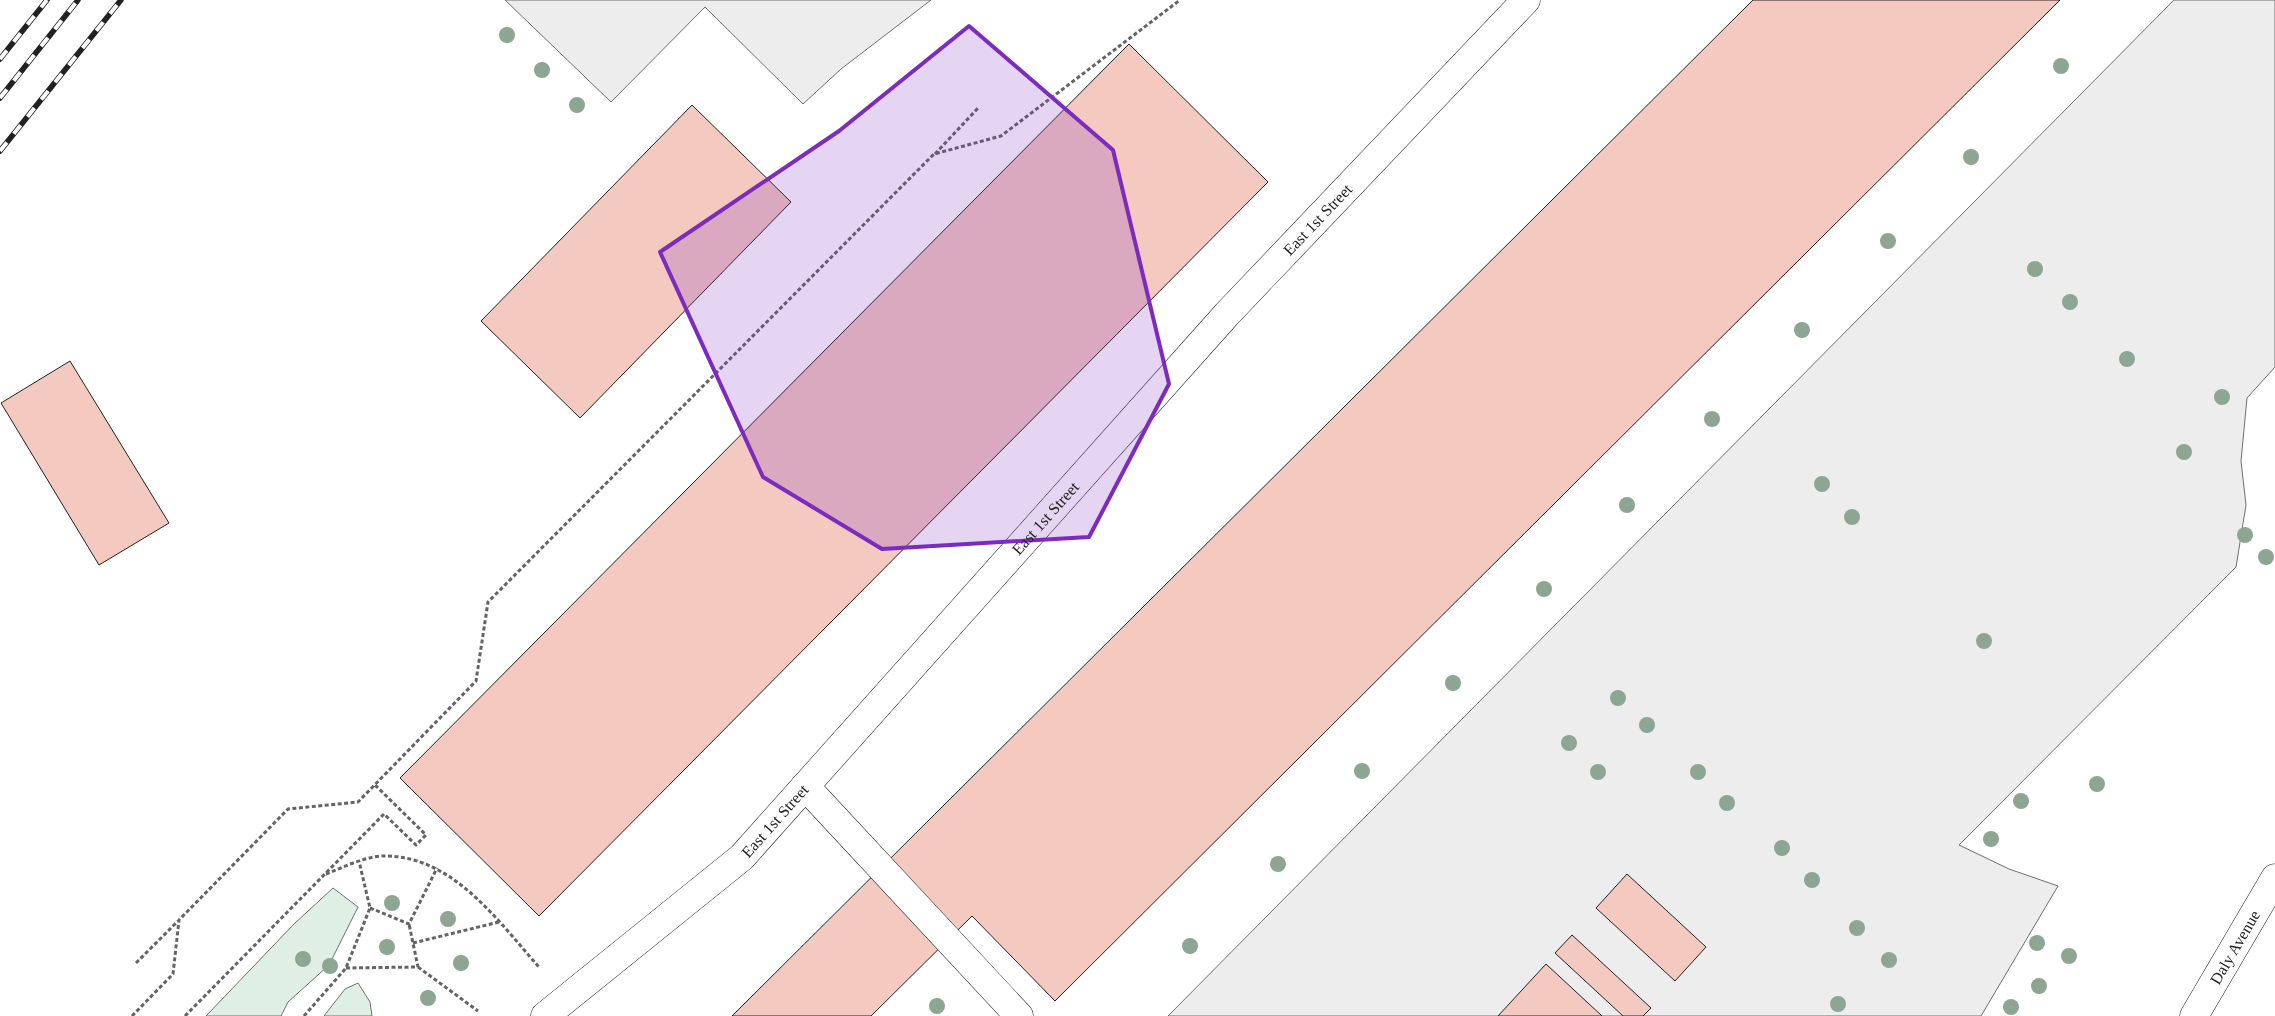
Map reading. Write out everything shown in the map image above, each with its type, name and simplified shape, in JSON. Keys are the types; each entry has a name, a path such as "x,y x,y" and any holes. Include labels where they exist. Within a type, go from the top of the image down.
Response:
{"main road":[{"name":"East 1st Street","path":"545,1016 742,857 1227,314 1526,0"},
{"path":"805,786 1019,1016"},
{"name":"Daly Avenue","path":"2194,1016 2275,878"}],"path":[{"path":"934,154 1001,136 1180,0"},
{"path":"136,963 288,808 358,802 476,681 488,602 979,107"},
{"path":"185,1016 384,814 416,845 426,835 374,784"},
{"path":"323,876 359,861 383,856 410,858 437,868 464,888 499,922 539,967"},
{"path":"304,1016 346,968 370,908 359,861"},
{"path":"418,967 409,924 437,868"},
{"path":"370,908 409,924"},
{"path":"132,1016 173,974 178,920"},
{"path":"413,943 499,922"},
{"path":"346,968 418,967 478,1011"}],"highlighted area":[{"path":"969,26 1113,150 1169,384 1089,537 882,549 763,477 660,252 839,131"}],"green space":[{"path":"333,888 358,907 329,965 288,1002 281,1016 206,1016 294,924"},
{"path":"358,983 370,1002 372,1016 324,1016 345,989"}],"shaded area":[{"path":"505,0 931,0 841,69 803,104 705,7 611,102"},
{"path":"2174,0 2275,0 2275,367 2247,398 2241,461 2246,505 2236,567 1959,845 2009,869 2058,886 1981,1016 1168,1016"}],"building":[{"path":"1753,0 2060,0 1055,1001 972,916 871,1016 732,1016"},
{"path":"1129,44 1268,182 539,916 400,778"},
{"path":"692,105 791,202 580,418 481,321"},
{"path":"70,361 169,523 99,565 1,403"},
{"path":"1627,874 1706,947 1675,981 1596,908"},
{"path":"1572,935 1651,1008 1643,1016 1623,1016 1555,953"},
{"path":"1546,964 1602,1016 1498,1016"}],"railway":[{"path":"0,59 47,0"},
{"path":"0,98 78,0"},
{"path":"0,151 121,0"}]}
